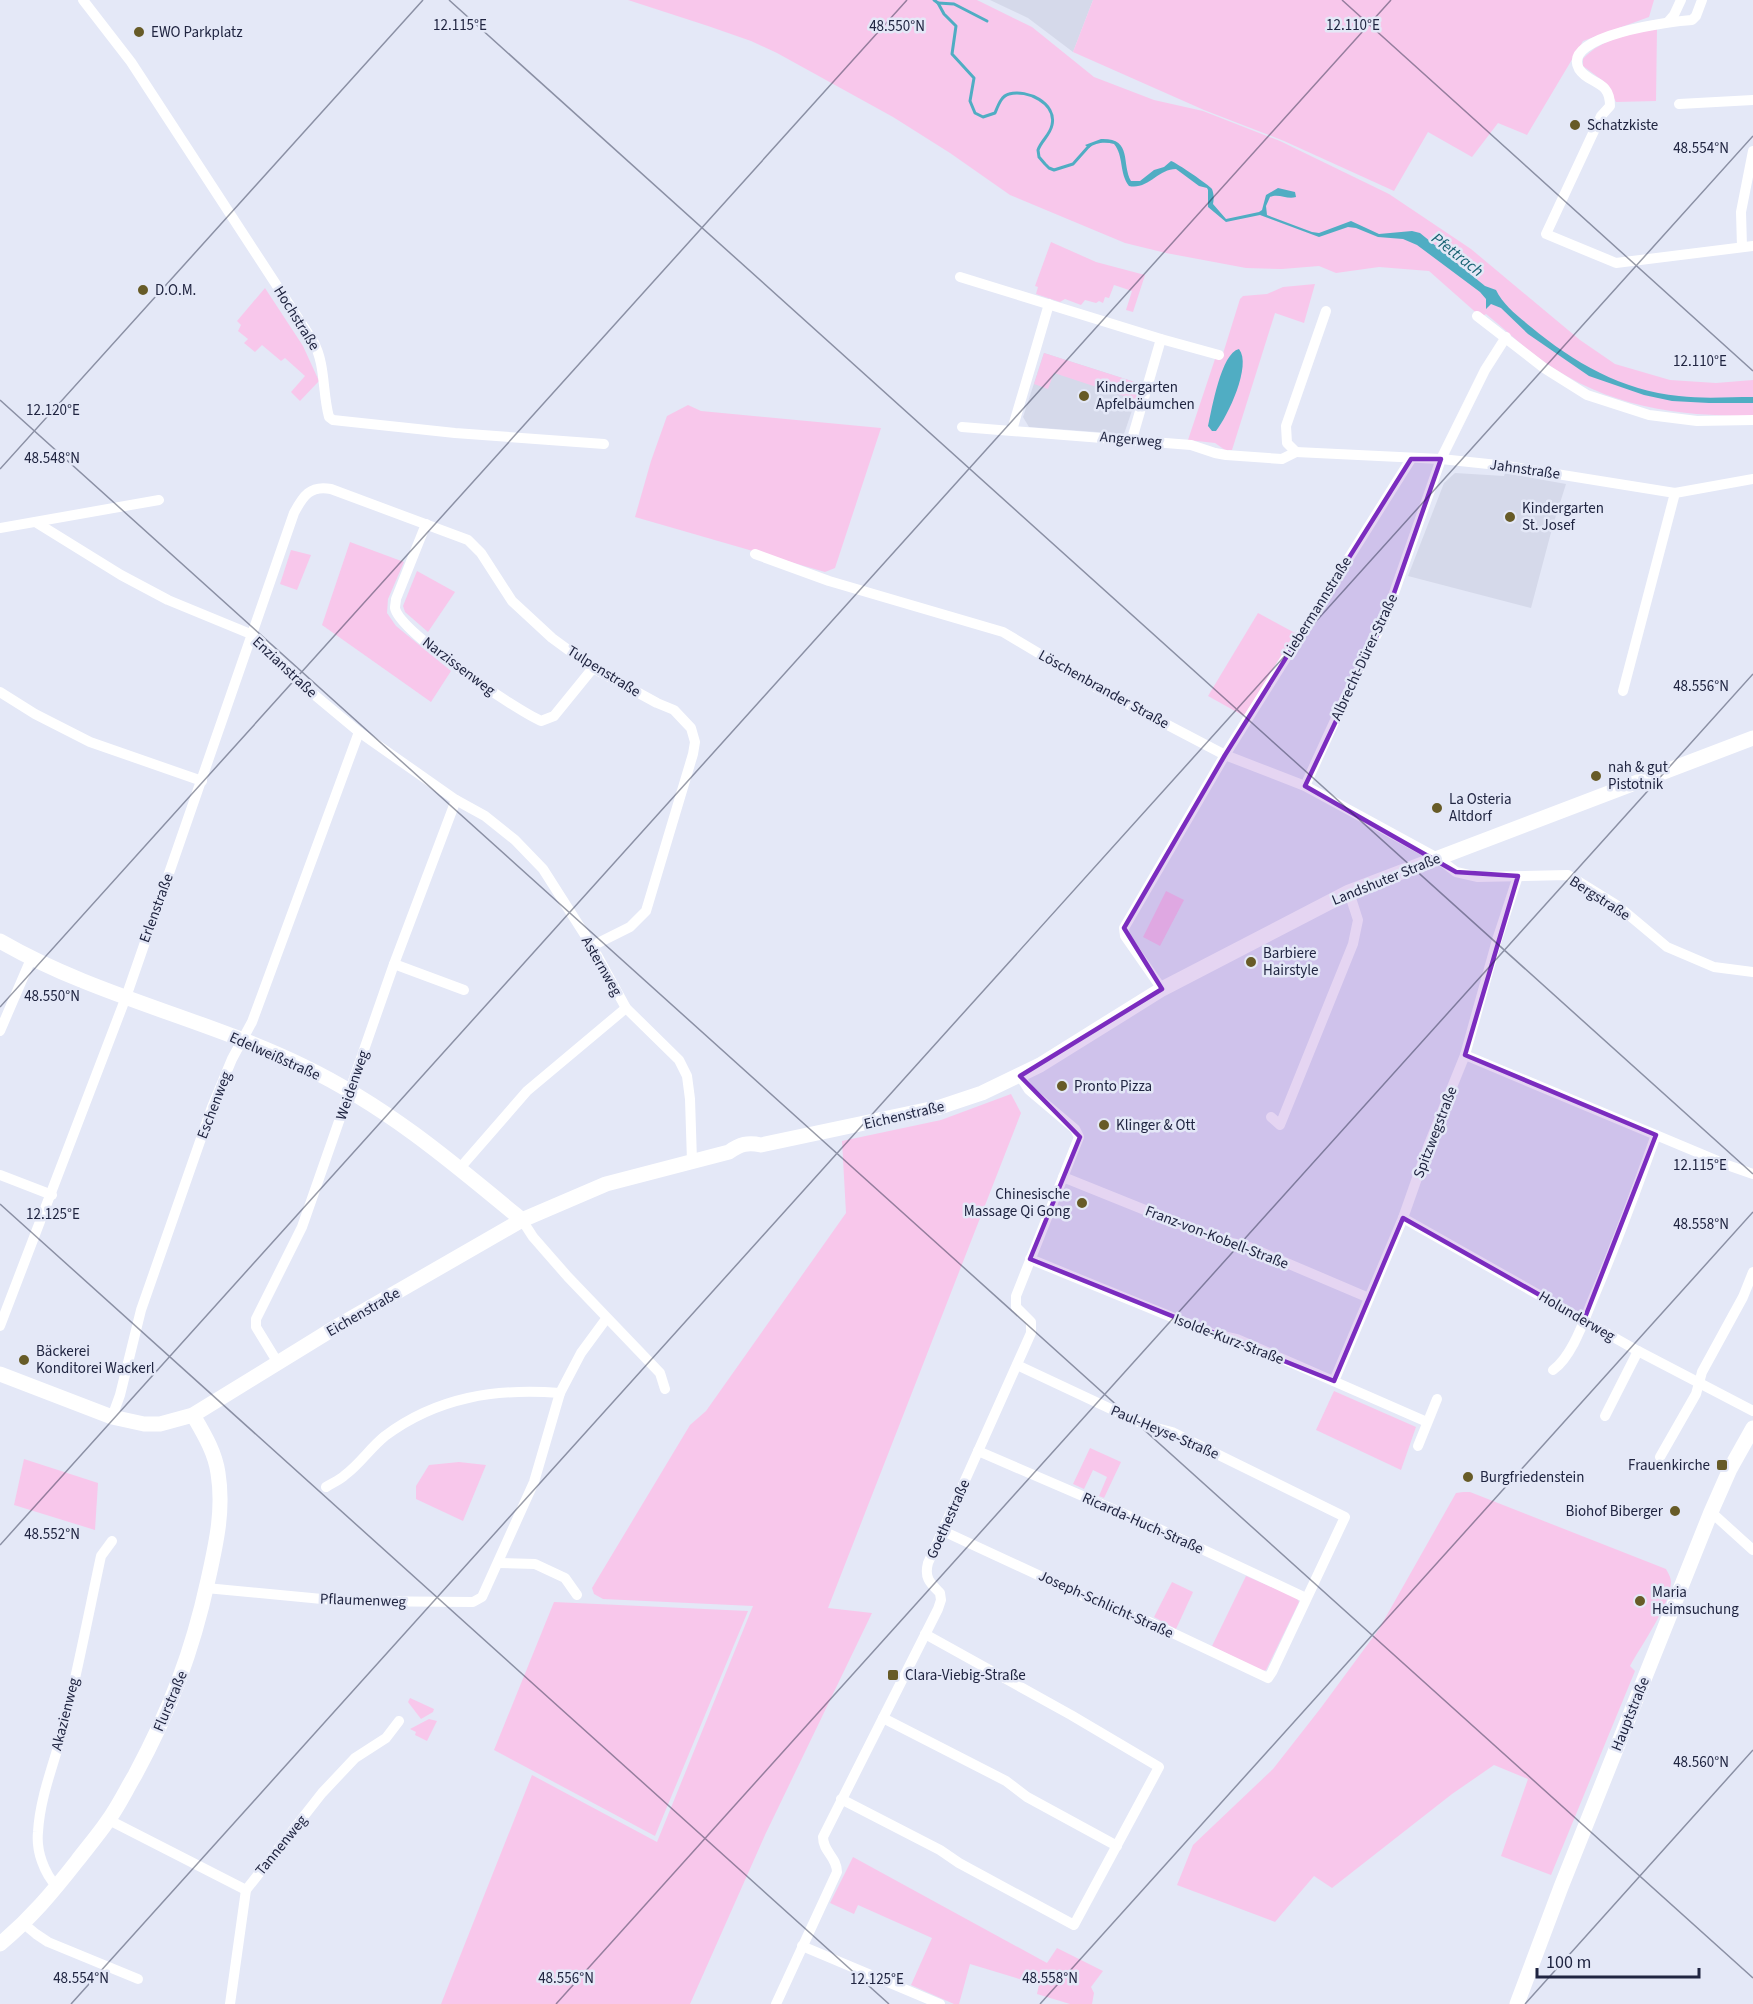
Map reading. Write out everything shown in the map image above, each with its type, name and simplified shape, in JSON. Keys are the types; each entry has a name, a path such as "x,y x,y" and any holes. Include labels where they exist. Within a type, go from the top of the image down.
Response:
{"street":[{"name":"Hochstraße","path":"83,0 131,62 313,340 319,352 329,417 333,420 455,433 604,444"},
{"path":"1668,22 1681,0"},
{"path":"1702,0 1692,20 1637,27 1596,41 1577,59 1578,67 1583,74 1604,86 1609,95 1610,106 1601,116 1546,234 1616,263 1748,247 1741,212 1753,151"},
{"path":"1679,104 1753,100"},
{"path":"960,277 1219,355"},
{"path":"1012,430 1049,304"},
{"path":"1296,452 1287,443 1286,426 1326,311"},
{"path":"1477,316 1544,368 1587,395 1649,415 1696,422 1753,420"},
{"name":"Albrecht-Dürer-Straße","path":"1305,786 1386,616 1442,459 1485,370 1506,338"},
{"path":"1132,439 1161,339"},
{"name":"Angerweg","path":"962,427 1191,445 1226,455 1282,459 1296,452"},
{"name":"Jahnstraße","path":"1296,452 1442,459 1550,472 1675,493 1753,479"},
{"name":"Liebermannstraße","path":"1162,989 1125,936 1124,927 1225,755 1411,459"},
{"name":"Tulpenstraße","path":"310,490 331,489 456,534 475,545 512,601 552,638 593,668 674,710 691,728 694,742 693,754 646,911 630,927 592,946"},
{"name":"Erlenstraße","path":"0,1326 126,997 131,977 202,781 294,513 310,490"},
{"path":"1623,691 1675,493"},
{"path":"0,528 159,500"},
{"name":"Enzianstraße","path":"37,523 121,575 168,600 253,635 305,687 359,732 456,800"},
{"name":"Narzissenweg","path":"426,524 396,599 395,608 403,621 433,649 473,679 541,722 554,716 593,668"},
{"name":"Löschenbrander Straße","path":"755,554 829,581 1003,632 1097,688 1225,755 1305,786 1438,859"},
{"path":"2,697 90,742 202,781"},
{"name":"Eschenweg","path":"112,1417 120,1395 136,1327 156,1265 212,1107 252,1022 359,732"},
{"name":"Landshuter Straße","path":"1040,1065 1162,989 1349,892 1753,738"},
{"name":"Asternweg","path":"456,800 485,816 543,869 592,946 626,1008 679,1060 687,1076 690,1099 692,1161"},
{"name":"Weidenweg","path":"278,1364 256,1327 256,1319 302,1227 394,964 456,800"},
{"name":"Bergstraße","path":"1438,859 1456,872 1478,877 1568,875 1618,906 1667,947 1714,967 1753,972"},
{"name":"Spitzwegstraße","path":"1334,1381 1403,1218 1429,1144 1465,1055 1518,876"},
{"path":"1271,1117 1280,1125 1353,944 1358,920 1349,892"},
{"name":"Edelweißstraße","path":"0,942 80,981 242,1040 302,1066 349,1091 405,1126 522,1220"},
{"path":"0,1031 31,959"},
{"path":"394,964 464,990"},
{"path":"460,1168 527,1091 626,1008"},
{"path":"1465,1055 1753,1174"},
{"name":"Eichenstraße","path":"0,1374 112,1417 144,1424 160,1424 193,1415 336,1327 522,1220 606,1184 729,1152 739,1145 751,1143 761,1145 876,1122 960,1102 1040,1065"},
{"name":"Goethestraße","path":"776,2004 837,1872 837,1865 826,1851 822,1841 941,1600 940,1593 929,1584 926,1570 1032,1327 1031,1322 1019,1310 1015,1302 1078,1141 1077,1133 1029,1090 1020,1076"},
{"path":"1553,1370 1563,1363 1584,1320 1622,1229 1656,1135"},
{"path":"0,1175 52,1195"},
{"name":"Franz-von-Kobell-Straße","path":"1063,1177 1217,1239 1250,1247 1369,1298"},
{"name":"Holunderweg","path":"1403,1218 1638,1351 1753,1411"},
{"path":"522,1220 533,1237 606,1319 660,1373 665,1389"},
{"name":"Isolde-Kurz-Straße","path":"1030,1259 1211,1333 1237,1339 1427,1422"},
{"path":"1660,1457 1696,1394 1702,1372 1743,1297 1753,1272"},
{"name":"Pflaumenweg","path":"206,1588 343,1601 473,1602 482,1597 534,1482 560,1393 581,1353 606,1319"},
{"path":"1605,1416 1638,1351"},
{"name":"Paul-Heyse-Straße","path":"1017,1365 1145,1425 1172,1432 1345,1517 1306,1598"},
{"path":"326,1487 346,1475 368,1451 393,1431 442,1404 494,1393 527,1390 560,1393"},
{"path":"1418,1446 1437,1399"},
{"name":"Flurstraße","path":"0,1944 24,1924 57,1887 109,1820 169,1709 191,1648 217,1538 221,1511 221,1494 215,1457 193,1415"},
{"name":"Hauptstraße","path":"1517,2004 1561,1887 1711,1512 1730,1469 1753,1428"},
{"name":"Ricarda-Huch-Straße","path":"978,1451 1139,1520 1306,1598"},
{"path":"1711,1512 1753,1550"},
{"name":"Joseph-Schlicht-Straße","path":"943,1531 1120,1613 1145,1620 1268,1678 1306,1598"},
{"name":"Akazienweg","path":"57,1887 48,1877 42,1862 38,1834 46,1789 63,1726 101,1556 112,1541"},
{"path":"498,1563 535,1564 565,1578 577,1594"},
{"path":"841,1799 940,1850 959,1863 1074,1925 1160,1767 925,1634"},
{"path":"883,1718 1006,1781 1027,1797 1117,1846"},
{"name":"Tannenweg","path":"230,2004 246,1890 335,1779 355,1758 386,1738 399,1721"},
{"path":"109,1820 246,1890"},
{"path":"24,1924 48,1941 138,1979"},
{"path":"802,1946 940,2004"}],"highlighted area":[{"path":"1411,459 1441,459 1386,616 1305,786 1456,872 1518,876 1465,1055 1656,1135 1584,1320 1403,1218 1334,1381 1030,1259 1080,1137 1020,1076 1162,989 1124,928 1225,755"}],"shaded area":[{"path":"628,0 977,0 1032,27 1094,77 1154,100 1203,111 1280,141 1389,194 1471,249 1580,340 1615,364 1670,380 1716,383 1753,380 1753,416 1669,411 1617,399 1592,389 1567,377 1543,361 1486,314 1481,317 1429,271 1379,267 1336,273 1319,266 1282,269 1246,268 1125,243 1010,195 893,117 777,53 751,41"},
{"path":"990,0 1093,0 1073,52 1028,18"},
{"path":"1093,0 1654,0 1649,17 1583,41 1527,135 1498,123 1472,157 1428,132 1394,191 1284,141 1204,110 1073,52"},
{"path":"1657,29 1656,101 1616,102 1606,83 1583,66 1583,59 1608,42 1627,35"},
{"path":"1051,242 1096,262 1145,275 1133,312 1126,310 1132,291 1114,285 1109,298 1105,297 1103,303 1085,300 1081,305 1065,299 1060,302 1036,294 1038,287 1035,286"},
{"path":"1315,284 1304,323 1275,313 1232,450 1225,450 1215,443 1188,440 1215,359 1221,360 1240,299 1243,296 1267,294 1283,287"},
{"path":"265,288 303,346 319,381 300,401 291,392 305,376 285,358 281,361 262,345 255,352 244,343 248,339 238,331 241,325 237,321"},
{"name":"Kindergarten Apfelbäumchen","path":"1044,353 1141,384 1124,434 1029,427 1023,417"},
{"path":"1044,353 1141,384 1136,400 1054,373 1048,389 1034,384"},
{"path":"688,405 701,411 881,428 835,568 825,572 635,517 667,416"},
{"path":"1455,473 1504,476 1505,473 1566,484 1531,608 1408,576 1444,483"},
{"path":"350,542 404,562 388,599 387,613 396,626 451,671 431,702 322,625"},
{"path":"291,550 311,555 297,590 280,584"},
{"path":"417,571 455,592 428,632 405,612 403,606"},
{"path":"1258,613 1295,633 1244,716 1208,696"},
{"path":"1166,891 1184,900 1160,946 1143,937"},
{"path":"1011,1094 1021,1113 828,1608 872,1613 765,1835 690,2004 441,2004 532,1775 657,1842 753,1606 603,1599 594,1594 592,1588 690,1425 706,1411 846,1213 842,1141 941,1120"},
{"path":"1334,1391 1416,1427 1401,1470 1316,1430"},
{"path":"1090,1448 1121,1462 1104,1498 1099,1496 1107,1477 1093,1470 1084,1489 1073,1484"},
{"path":"24,1459 98,1483 95,1530 14,1505"},
{"path":"459,1462 486,1465 463,1521 416,1499 416,1486 429,1465"},
{"path":"1470,1492 1666,1569 1671,1582 1670,1591 1661,1613 1630,1666 1635,1671 1551,1875 1501,1856 1528,1779 1494,1765 1452,1794 1332,1888 1314,1876 1275,1922 1177,1885 1193,1845 1273,1769 1379,1629 1456,1493"},
{"path":"1246,1576 1297,1598 1299,1602 1266,1670 1262,1671 1212,1646"},
{"path":"1172,1582 1193,1592 1176,1629 1154,1617"},
{"path":"554,1602 748,1611 655,1836 494,1750"},
{"path":"410,1698 434,1709 433,1712 421,1719 408,1702"},
{"path":"429,1719 437,1721 427,1741 415,1735 416,1732 410,1729"},
{"path":"853,1857 1047,1963 1057,1948 1103,1971 1091,1987 1094,1993 1092,2004 1070,2004 1037,1994 1039,1985 970,1964 959,2004 954,2004 911,1985 932,1938 858,1905 854,1914 830,1903"}],"water":[{"path":"1101,139 1111,140 1122,147 1131,181 1140,181 1171,161 1186,170 1212,189 1213,204 1226,219 1259,212 1262,210 1266,195 1278,188 1295,192 1296,197 1270,197 1266,206 1267,215 1312,232 1319,233 1351,221 1379,234 1412,231 1420,233 1485,286 1496,290 1511,310 1547,340 1600,373 1658,393 1697,397 1753,397 1753,403 1672,401 1644,395 1589,376 1528,334 1501,308 1491,304 1486,309 1486,299 1480,292 1417,245 1403,239 1378,237 1348,227 1319,237 1260,215 1226,222 1208,207 1207,188 1199,186 1176,169 1164,172 1142,185 1129,186 1114,144 1101,143 1089,148 1085,145"},
{"path":"1239,349 1243,366 1241,378 1221,424 1216,431 1212,431 1208,426 1218,383 1227,360"}],"waterway":[{"name":"Pfettrach","path":"934,0 956,26 952,54 974,78 970,101 975,113 983,117 995,113 1002,99 1009,94 1024,94 1039,99 1050,110 1052,117 1051,129 1038,150 1039,157 1054,170 1073,164 1089,146"},
{"name":"Pfettrach","path":"938,3 954,4 987,21"}],"place":[{"name":"EWO Parkplatz","path":"139,32"},
{"name":"Schatzkiste","path":"1575,125"},
{"name":"D.O.M.","path":"143,290"},
{"name":"Kindergarten Apfelbäumchen","path":"1084,396"},
{"name":"Kindergarten St. Josef","path":"1510,517"},
{"name":"nah & gut Pistotnik","path":"1596,776"},
{"name":"La Osteria Altdorf","path":"1437,808"},
{"name":"Barbiere Hairstyle","path":"1251,962"},
{"name":"Pronto Pizza","path":"1062,1086"},
{"name":"Klinger & Ott","path":"1104,1125"},
{"name":"Chinesische Massage Qi Gong","path":"1082,1203"},
{"name":"Bäckerei Konditorei Wackerl","path":"24,1360"},
{"name":"Frauenkirche","path":"1722,1465"},
{"name":"Burgfriedenstein","path":"1468,1477"},
{"name":"Biohof Biberger","path":"1675,1511"},
{"name":"Maria Heimsuchung","path":"1640,1601"},
{"name":"Clara-Viebig-Straße","path":"893,1675"}]}
